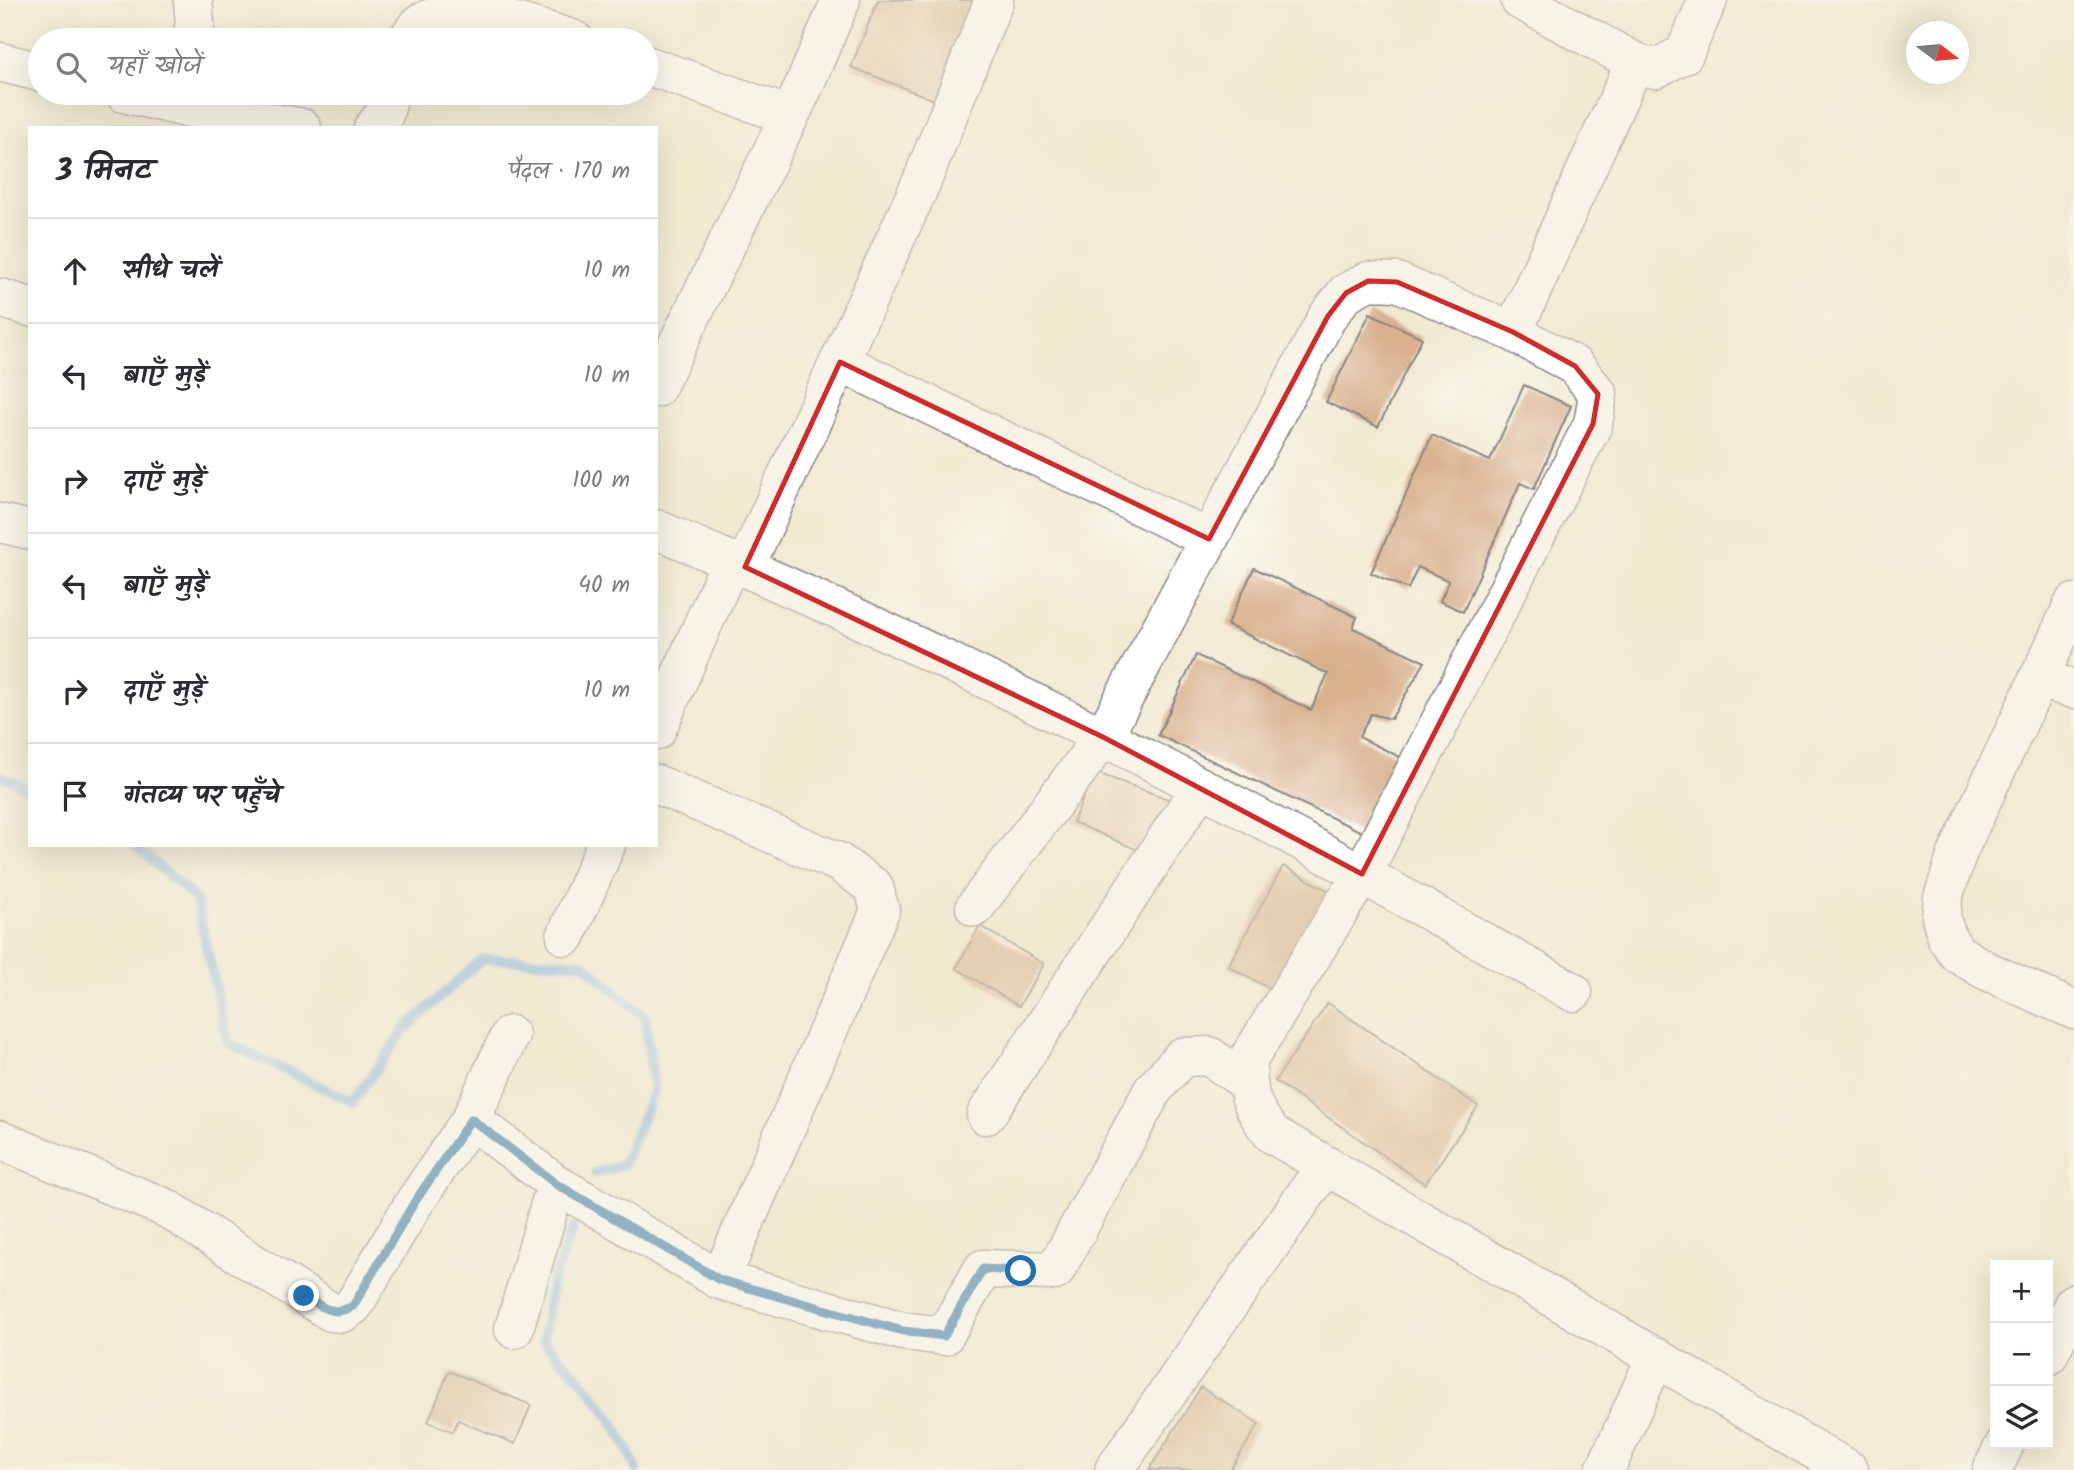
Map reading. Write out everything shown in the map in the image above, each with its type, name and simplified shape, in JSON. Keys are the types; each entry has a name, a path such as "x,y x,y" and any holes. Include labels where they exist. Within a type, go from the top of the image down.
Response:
{"street":[{"path":"193,0 194,28"},
{"path":"658,384 790,116 841,0"},
{"path":"658,727 840,362 966,78 994,0"},
{"path":"1520,0 1635,62 1655,69 1684,54 1708,0"},
{"path":"417,28 437,13 463,11 503,15 540,28"},
{"path":"0,62 28,69"},
{"path":"1513,332 1635,62"},
{"path":"658,69 790,116"},
{"path":"205,105 294,126"},
{"path":"375,126 384,115 387,105"},
{"path":"975,907 1103,737 1328,316 1346,293 1367,281 1397,282 1513,332 1575,366 1598,394 1593,424 1362,874 1248,1060 1247,1082 1252,1108 1272,1134 1849,1470"},
{"path":"0,298 28,306"},
{"path":"840,362 1209,539"},
{"path":"0,523 28,530"},
{"path":"658,530 738,564 1103,737 1362,874 1573,992"},
{"path":"2074,603 2056,684 1957,854 1943,898 1941,918 1947,938 1957,953 1985,970 2074,1010"},
{"path":"658,785 838,862 874,887 880,911 720,1280"},
{"path":"986,1115 1200,788"},
{"path":"566,936 605,847"},
{"path":"4,1148 166,1208 304,1296 331,1312 342,1313 353,1306 414,1203 471,1119 510,1035"},
{"path":"471,1119 556,1184 720,1280 903,1331 944,1336 983,1269 1055,1271 1153,1090 1182,1057 1209,1056 1247,1082"},
{"path":"1114,1470 1326,1165"},
{"path":"514,1329 556,1184"},
{"path":"2053,1346 2074,1303"},
{"path":"1605,1470 1656,1357"},
{"path":"1992,1470 2002,1449"}],"highlighted area":[{"path":"1368,281 1397,282 1513,332 1575,366 1598,394 1593,424 1362,874 1103,737 745,567 840,362 1209,539 1328,316 1346,293"}],"building":[{"path":"878,0 976,0 947,105 851,67"},
{"path":"1370,313 1422,338 1378,427 1326,402"},
{"path":"1524,385 1571,406 1534,489 1520,483 1463,612 1440,601 1449,581 1418,567 1408,589 1371,573 1432,435 1490,461"},
{"path":"1254,568 1357,617 1353,628 1425,662 1391,719 1371,714 1359,737 1404,759 1370,836 1158,735 1196,655 1311,710 1328,674 1227,625"},
{"path":"1094,772 1171,800 1149,855 1073,822"},
{"path":"1283,866 1329,891 1274,991 1228,966"},
{"path":"980,926 1044,964 1019,1006 956,968"},
{"path":"1328,1003 1478,1106 1425,1184 1275,1081"},
{"path":"449,1371 531,1405 515,1444 458,1420 453,1432 428,1422"},
{"path":"1201,1387 1259,1424 1230,1470 1149,1470"}],"waterway":[{"path":"0,776 28,788"},
{"path":"137,847 196,899 228,1043 353,1102 404,1030 482,959 583,963 645,1017 654,1090 623,1165 595,1173"},
{"path":"573,1228 552,1282 543,1341 598,1400 618,1431 637,1470"}],"route":[{"path":"304,1296 331,1312 342,1313 353,1306 414,1203 471,1119 556,1184 720,1280 903,1331 944,1336 983,1269 1021,1271"}]}
